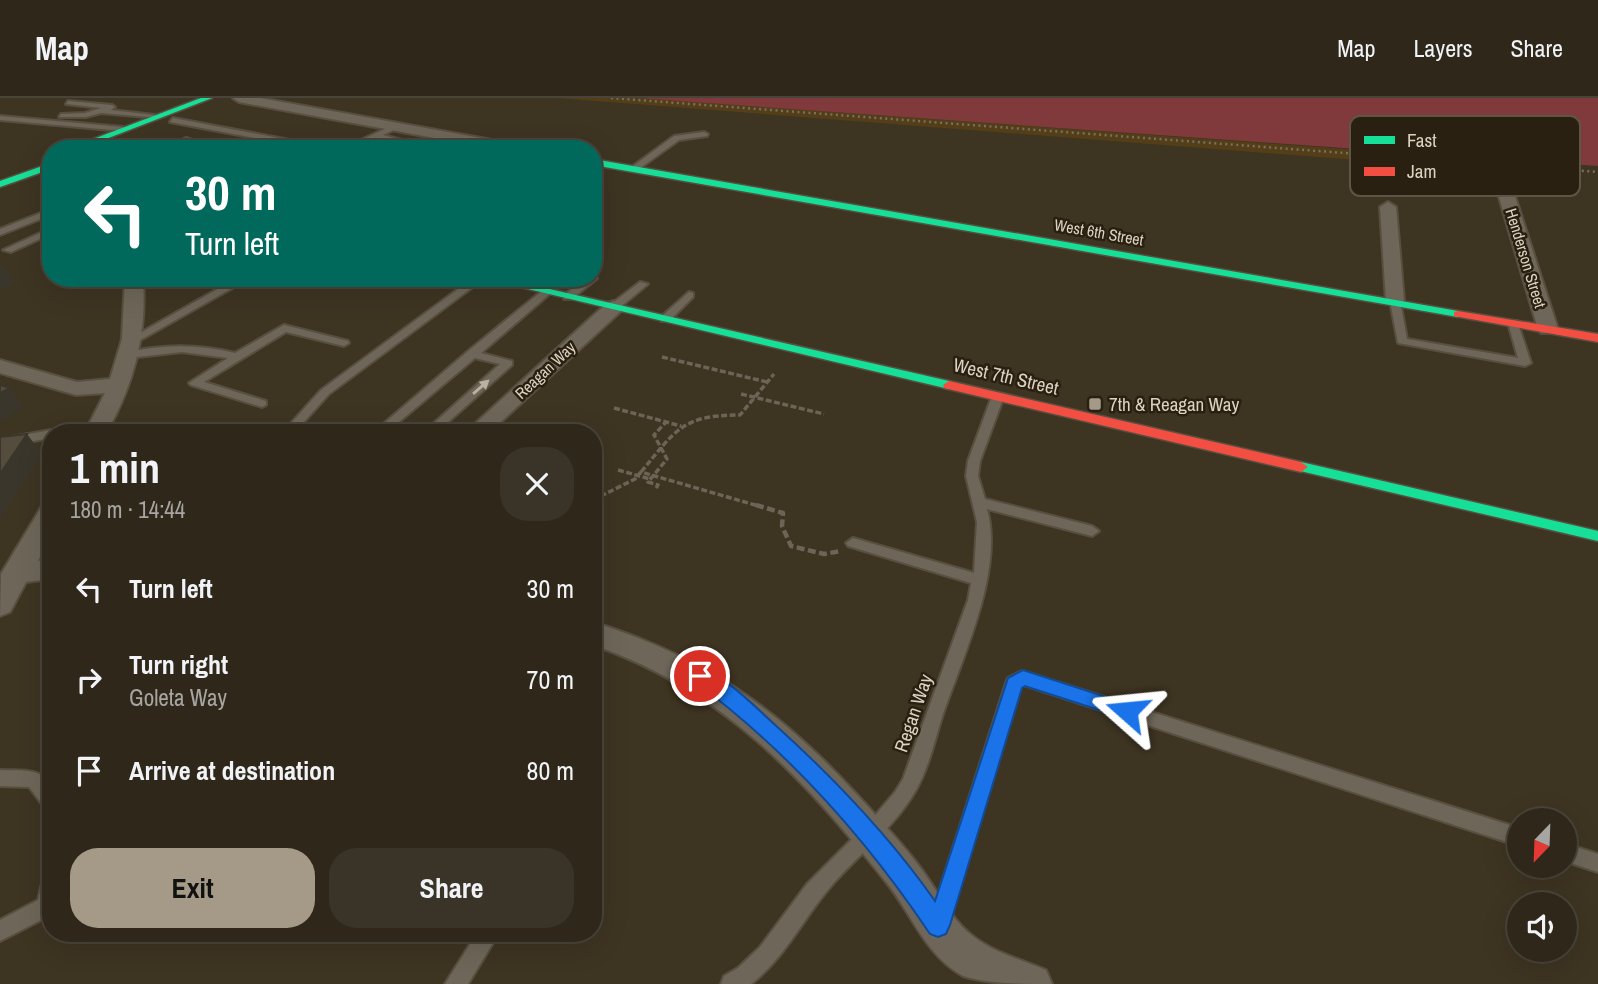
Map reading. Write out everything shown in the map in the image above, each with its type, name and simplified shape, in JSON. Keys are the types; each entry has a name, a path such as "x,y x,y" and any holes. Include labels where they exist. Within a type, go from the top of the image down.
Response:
{"street":[{"path":"128,139 209,98"},
{"path":"128,139 146,125 210,102 209,98"},
{"path":"166,118 229,98"},
{"path":"239,98 467,140"},
{"path":"10,177 42,161"},
{"name":"West 6th Street","path":"602,164 1598,338"},
{"path":"0,166 10,177 42,183"},
{"path":"10,177 42,168"},
{"path":"10,177 42,183"},
{"name":"Henderson Street","path":"1507,196 1549,329"},
{"path":"1388,207 1395,301"},
{"path":"100,424 120,385 137,308 135,287"},
{"name":"West 7th Street","path":"526,287 1598,536"},
{"name":"Reagan Way","path":"486,424 614,307"},
{"path":"0,366 76,389 120,385"},
{"path":"6,590 42,528"},
{"path":"6,590 42,573"},
{"path":"602,636 681,666 732,699 799,757 904,876 949,940 968,957 1032,984"}],"lane":[{"path":"51,110 79,98"},
{"path":"26,121 42,114 78,116 112,107 68,103"},
{"path":"103,111 166,118 279,140"},
{"path":"0,118 128,139"},
{"path":"365,140 393,127"},
{"path":"633,169 677,138 704,134"},
{"path":"375,135 398,140"},
{"path":"0,232 42,216"},
{"path":"8,250 42,235"},
{"path":"614,307 643,284"},
{"path":"129,348 230,287"},
{"path":"296,424 325,392 468,287"},
{"path":"568,297 580,287"},
{"path":"390,424 547,292"},
{"path":"665,319 690,295"},
{"path":"1395,301 1402,341 1525,363 1513,323"},
{"path":"262,403 195,383 284,328 344,343"},
{"path":"129,348 201,347 237,357"},
{"path":"439,424 508,363 471,354"},
{"name":"Regan Way","path":"732,984 746,976 769,954 814,890 900,802 911,782 979,580 985,542 972,476 974,461 998,396"},
{"path":"0,443 42,436"},
{"path":"978,502 1092,531"},
{"path":"853,543 979,580"},
{"path":"938,925 1014,683 1023,677 1507,833"},
{"path":"0,778 34,779 42,790"},
{"path":"1577,856 1598,863"},
{"path":"0,931 42,909"},
{"path":"456,984 483,942"}],"path":[{"path":"662,357 767,382"},
{"path":"602,495 640,474 685,421 708,414 740,415 774,374"},
{"path":"741,394 824,414"},
{"path":"614,408 681,426"},
{"path":"656,488 658,485 648,481 667,459 654,435 666,422"},
{"path":"618,470 783,513 782,526 791,546 824,554 844,551 853,543"}],"shaded area":[{"path":"557,98 640,98 1350,149 1350,159"},
{"path":"640,98 1598,98 1598,166 1580,165 1580,116 1350,116 1350,148"}],"building":[{"path":"0,385 10,388 0,393"},
{"path":"27,434 0,474 0,437"}],"railway":[{"path":"611,98 1350,153"},
{"path":"1580,171 1598,172"}],"traffic: fast":[{"path":"95,140 208,98"},
{"path":"602,164 1458,314"},
{"path":"0,184 42,169"},
{"path":"526,287 949,385"},
{"path":"1301,467 1598,536"}],"traffic: jam":[{"path":"1458,314 1598,338"},
{"path":"949,385 1301,467"}],"place":[{"name":"7th & Reagan Way","path":"1095,404"}],"route":[{"path":"700,676 742,706 828,786 904,876 938,925 1014,683 1023,677 1127,711"}]}
